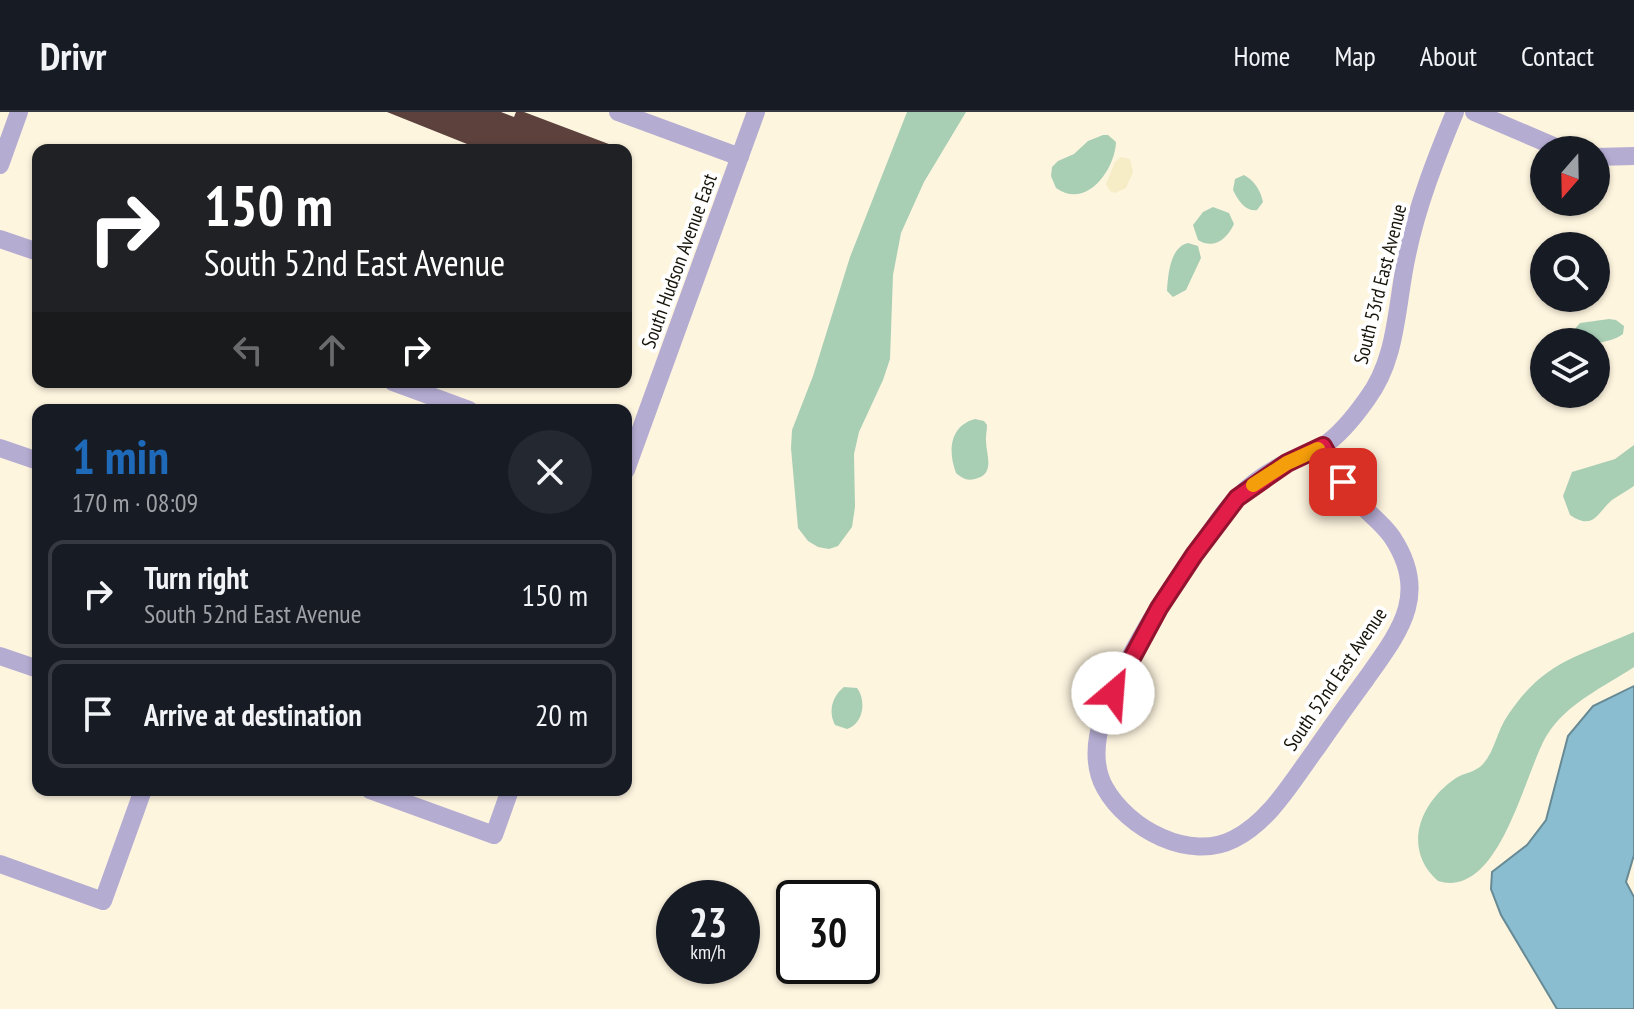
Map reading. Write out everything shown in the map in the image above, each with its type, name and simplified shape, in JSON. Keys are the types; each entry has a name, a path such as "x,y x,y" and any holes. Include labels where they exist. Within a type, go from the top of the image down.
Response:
{"street":[{"path":"0,165 19,112"},
{"path":"618,112 740,157"},
{"name":"South Hudson Avenue East","path":"632,452 756,112"},
{"name":"South 53rd East Avenue","path":"1141,824 1125,812 1104,787 1096,749 1104,716 1124,669 1187,565 1237,498 1287,463 1323,446 1366,401 1386,364 1415,225 1455,112"},
{"path":"1474,112 1530,136"},
{"path":"1610,157 1634,156"},
{"path":"0,239 32,250"},
{"path":"409,388 453,404"},
{"name":"South 52nd East Avenue","path":"1141,824 1170,841 1203,846 1220,845 1250,829 1286,790 1399,632 1410,601 1406,562 1389,533 1343,482 1323,446"},
{"path":"0,448 32,459"},
{"path":"0,656 32,667"},
{"path":"0,864 103,901 141,796"},
{"path":"387,796 494,835 508,796"}],"green space":[{"path":"907,112 966,112 924,182 901,233 893,275 890,359 859,432 854,454 855,507 852,527 838,546 829,549 818,547 808,541 798,528 792,430 813,376 850,257"},
{"path":"1103,135 1116,142 1110,164 1097,184 1078,194 1056,188 1051,176 1052,167 1088,141"},
{"path":"1244,175 1261,194 1263,202 1257,210 1245,207 1233,190 1235,179"},
{"path":"1213,207 1229,213 1234,224 1224,238 1209,244 1198,240 1193,225 1203,212"},
{"path":"1188,243 1198,246 1201,258 1186,290 1173,297 1167,291 1171,262 1177,250"},
{"path":"1616,320 1624,326 1623,334 1610,340 1610,328 1576,328 1580,323"},
{"path":"975,419 987,425 988,468 982,476 969,480 956,473 952,449 960,427"},
{"path":"1634,445 1634,486 1612,500 1590,521 1570,515 1563,496 1572,472 1615,459"},
{"path":"1634,632 1634,667 1587,696 1555,724 1538,753 1519,803 1494,853 1478,872 1460,882 1438,881 1420,855 1418,841 1425,813 1433,800 1456,778 1483,764 1508,715 1535,682 1564,662"},
{"path":"844,687 857,688 862,699 860,717 847,729 835,725 832,715 834,700"}],"sand":[{"path":"1121,157 1130,159 1133,172 1126,188 1115,193 1106,184 1115,162"}],"water":[{"path":"1634,686 1634,855 1626,882 1634,897 1634,1009 1557,1009 1501,915 1491,889 1492,872 1527,845 1546,820 1568,736 1593,706"}],"building":[{"path":"387,112 501,112 514,117 516,112 524,112 609,144 473,144"}],"slow traffic":[{"path":"1253,485 1287,463 1318,449"}],"route":[{"path":"1113,693 1159,608 1237,498 1263,477 1323,446 1343,482"}]}
